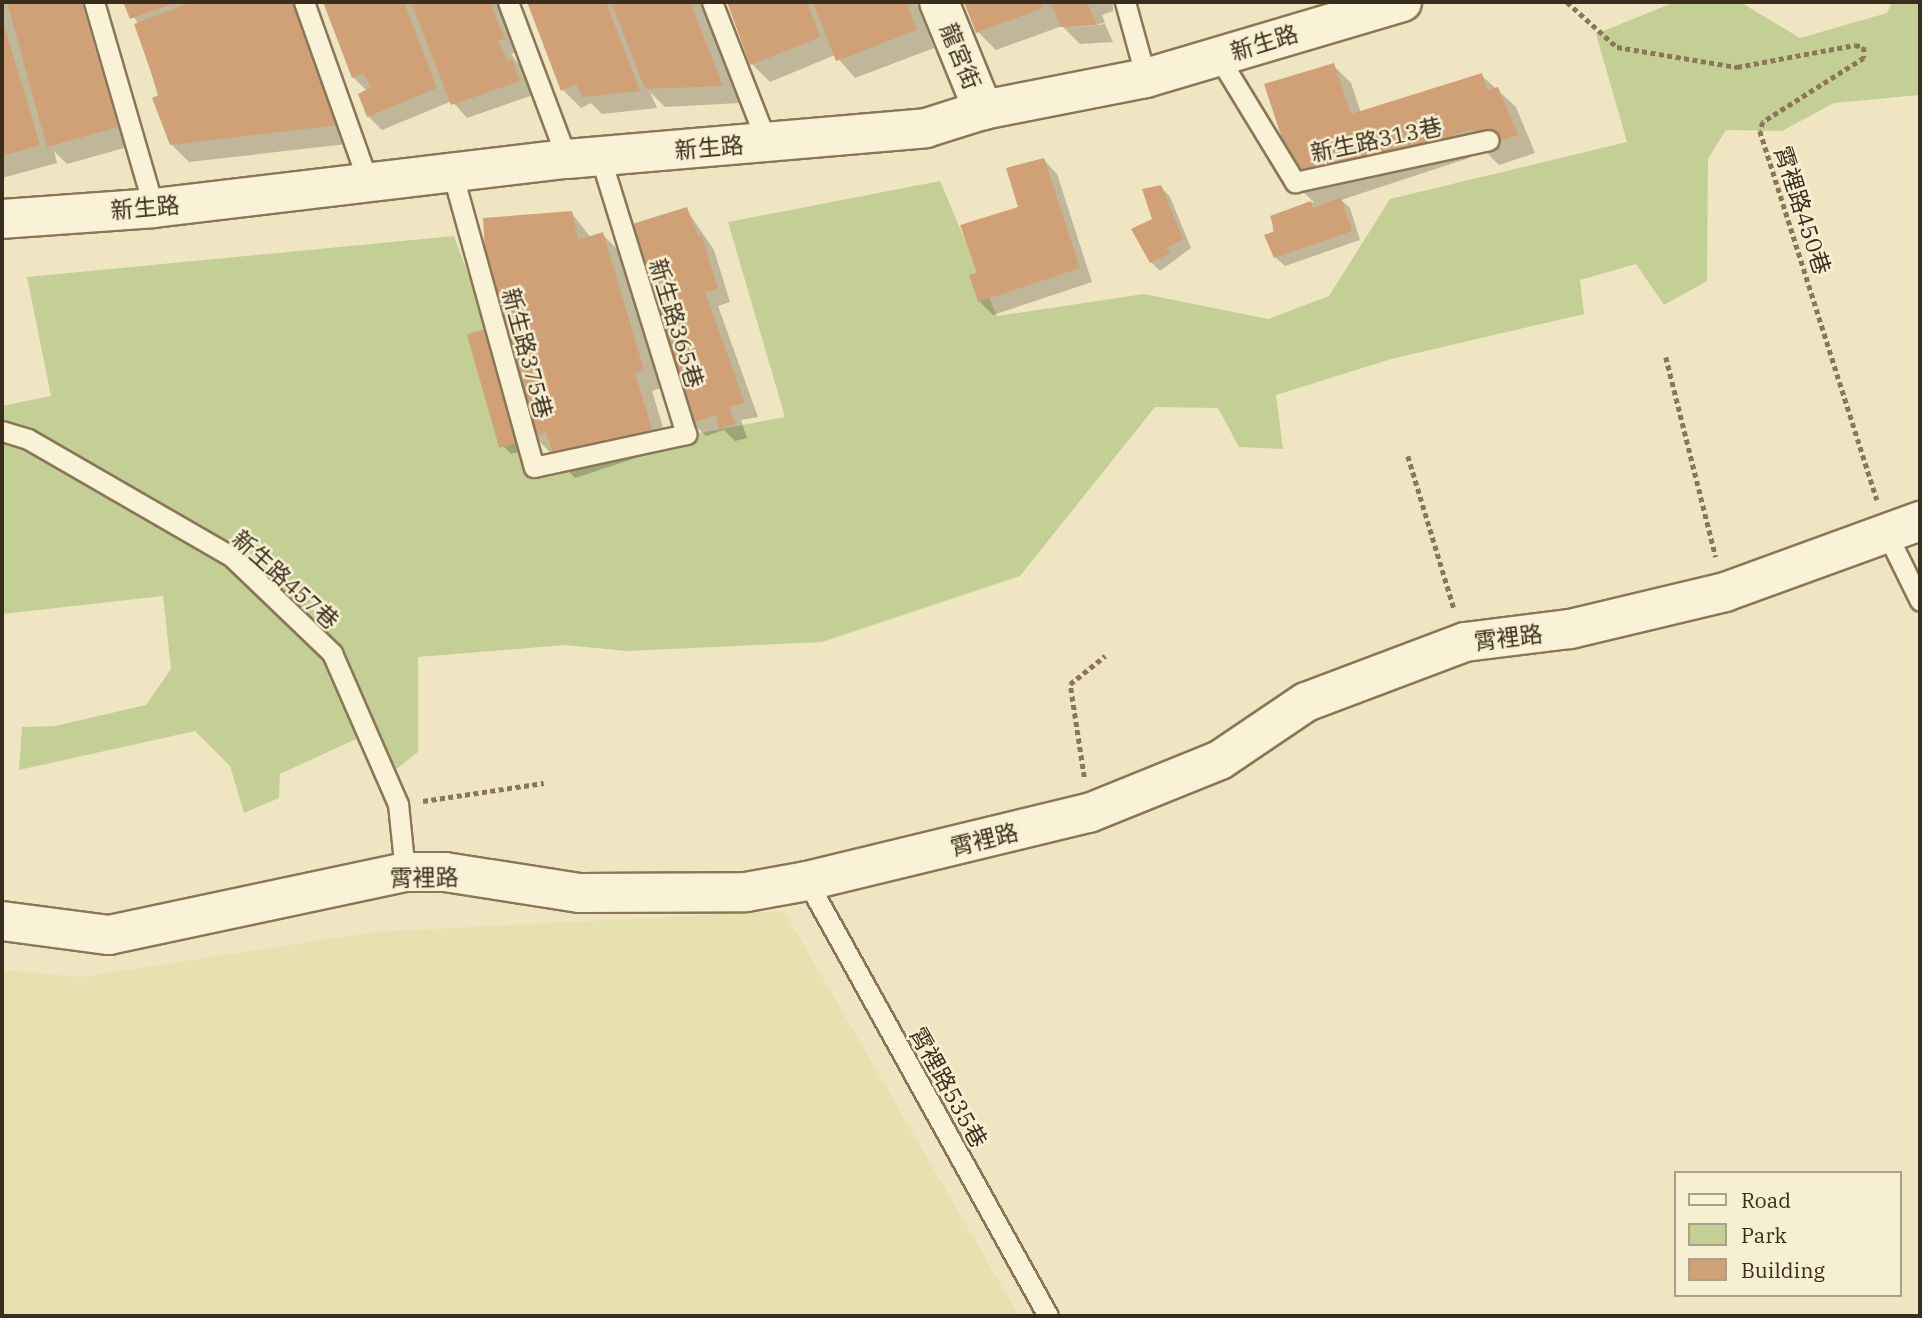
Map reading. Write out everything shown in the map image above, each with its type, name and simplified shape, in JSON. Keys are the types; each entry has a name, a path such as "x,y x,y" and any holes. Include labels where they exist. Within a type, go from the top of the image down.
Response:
{"street":[{"name":"龍宮街","path":"939,2 983,110"},
{"name":"新生路","path":"2,219 154,208 583,158 926,128 983,110 1146,78 1402,2"},
{"name":"霄裡路","path":"2,922 109,935 405,873 445,872 579,893 746,892 807,881 1089,813 1220,760 1306,702 1465,642 1570,629 1725,592 1904,528"}],"lane":[{"path":"94,2 154,208"},
{"path":"304,2 368,182"},
{"path":"508,2 583,158"},
{"path":"712,2 767,143"},
{"path":"1125,2 1146,78"},
{"name":"新生路313巷","path":"1218,56 1295,182 1489,140"},
{"name":"新生路365巷","path":"583,158 686,434 615,449"},
{"name":"新生路375巷","path":"452,172 534,467 615,449"},
{"name":"新生路457巷","path":"2,431 28,439 232,557 332,653 398,804 405,873"},
{"path":"1904,528 1920,601"},
{"name":"霄裡路535巷","path":"807,881 1048,1316"}],"path":[{"name":"霄裡路450巷","path":"1567,2 1617,47 1737,67 1855,45 1864,47 1864,58 1763,122 1760,131 1904,528"},
{"path":"1666,357 1725,592"},
{"path":"1408,456 1465,642"},
{"path":"1089,813 1070,684 1105,656"},
{"path":"398,804 544,783"}],"shaded area":[{"path":"784,911 1019,1316 2,1316 2,970 81,977 375,932"}],"green space":[{"path":"1675,2 1740,2 1800,38 1887,13 1892,2 1920,2 1920,95 1834,103 1782,131 1726,130 1708,159 1707,281 1664,305 1636,264 1580,280 1584,314 1391,359 1276,395 1283,449 1239,447 1218,408 1155,407 1020,576 822,642 626,651 565,645 418,657 418,752 389,775 367,734 280,774 279,798 244,813 230,766 195,731 19,770 22,727 55,726 146,705 171,669 163,596 2,614 2,406 51,396 27,277 454,236 538,463 785,417 728,222 940,181 997,316 1144,294 1268,319 1329,296 1390,199 1627,142 1596,34"}],"building":[{"path":"7,2 81,2 118,127 47,147"},
{"path":"123,2 178,2 130,19"},
{"path":"192,2 292,2 339,125 170,145 152,98 159,95 134,24"},
{"path":"323,2 404,2 437,88 367,117 358,94 371,87 363,73 352,78"},
{"path":"411,2 490,2 505,39 498,41 507,61 512,59 520,81 451,105"},
{"path":"527,2 606,2 640,91 582,97 576,84 561,91"},
{"path":"611,2 690,2 723,86 645,89"},
{"path":"727,2 807,2 820,37 750,65"},
{"path":"813,2 906,2 917,30 836,61"},
{"path":"964,2 1041,2 1043,8 976,33"},
{"path":"1051,2 1087,2 1097,25 1060,27"},
{"path":"2,18 40,145 2,156"},
{"path":"1334,63 1351,114 1482,73 1487,90 1498,87 1518,135 1479,148 1472,129 1451,136 1452,140 1299,190 1264,84"},
{"path":"1044,158 1080,268 978,302 969,275 977,273 960,225 1018,207 1006,168"},
{"path":"1161,185 1183,239 1167,248 1170,253 1150,263 1131,229 1152,219 1142,189"},
{"path":"1341,197 1352,231 1274,258 1264,235 1275,231 1270,216 1311,201 1313,208"},
{"path":"687,207 698,236 701,234 718,289 705,292 745,403 729,407 735,424 719,429 716,415 691,423 629,225"},
{"path":"572,211 578,240 603,232 644,370 635,373 652,429 555,461 546,432 532,437 486,272 483,218"},
{"path":"485,329 518,442 499,448 467,334"}]}
